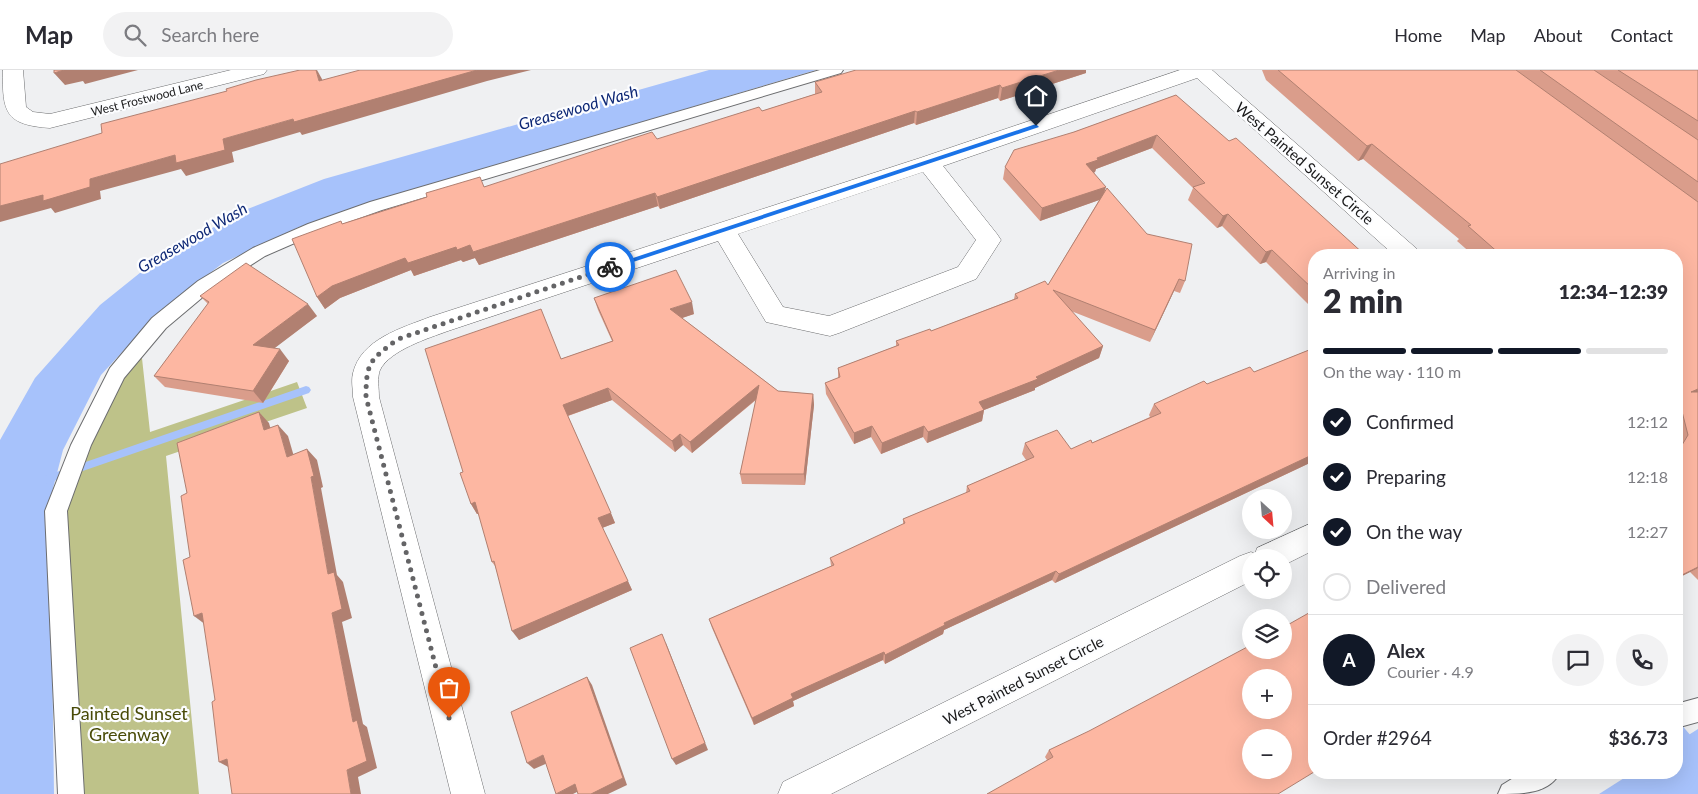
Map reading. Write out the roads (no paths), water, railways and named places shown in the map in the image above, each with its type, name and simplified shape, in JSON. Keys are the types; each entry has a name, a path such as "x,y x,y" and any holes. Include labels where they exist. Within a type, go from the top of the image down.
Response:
{"street":[{"path":"13,70 13,102 16,110 25,119 34,120"},
{"name":"West Frostwood Lane","path":"34,120 64,118 257,70"},
{"name":"West Painted Sunset Circle","path":"468,794 366,397 366,372 373,350 439,324 928,163 1200,70 1402,249"},
{"path":"13,132 34,120"},
{"path":"724,230 775,315 830,326 967,273 989,240 928,163"},
{"path":"1285,549 1308,537"},
{"name":"West Painted Sunset Circle","path":"795,794 1242,570"}],"lane":[{"path":"71,794 56,511 81,445 118,373 159,324 204,286 259,252 314,228 376,206 836,70"},
{"path":"1683,714 1698,710"},
{"path":"1510,794 1536,779"}],"water":[{"path":"709,70 816,70 376,201 299,227 223,263 159,312 101,375 63,450 50,500 54,794 0,794 0,440 35,378 100,305 161,256 245,210 324,179"},
{"path":"1698,729 1698,794 1599,794 1623,779 1683,779 1683,739"}],"waterway":[{"path":"45,480 306,390"},
{"path":"1683,735 1693,747"}],"water label":[{"name":"Greasewood Wash","path":"578,107"},
{"name":"Greasewood Wash","path":"192,237"}],"park label":[{"name":"Painted Sunset Greenway","path":"129,723"}]}
